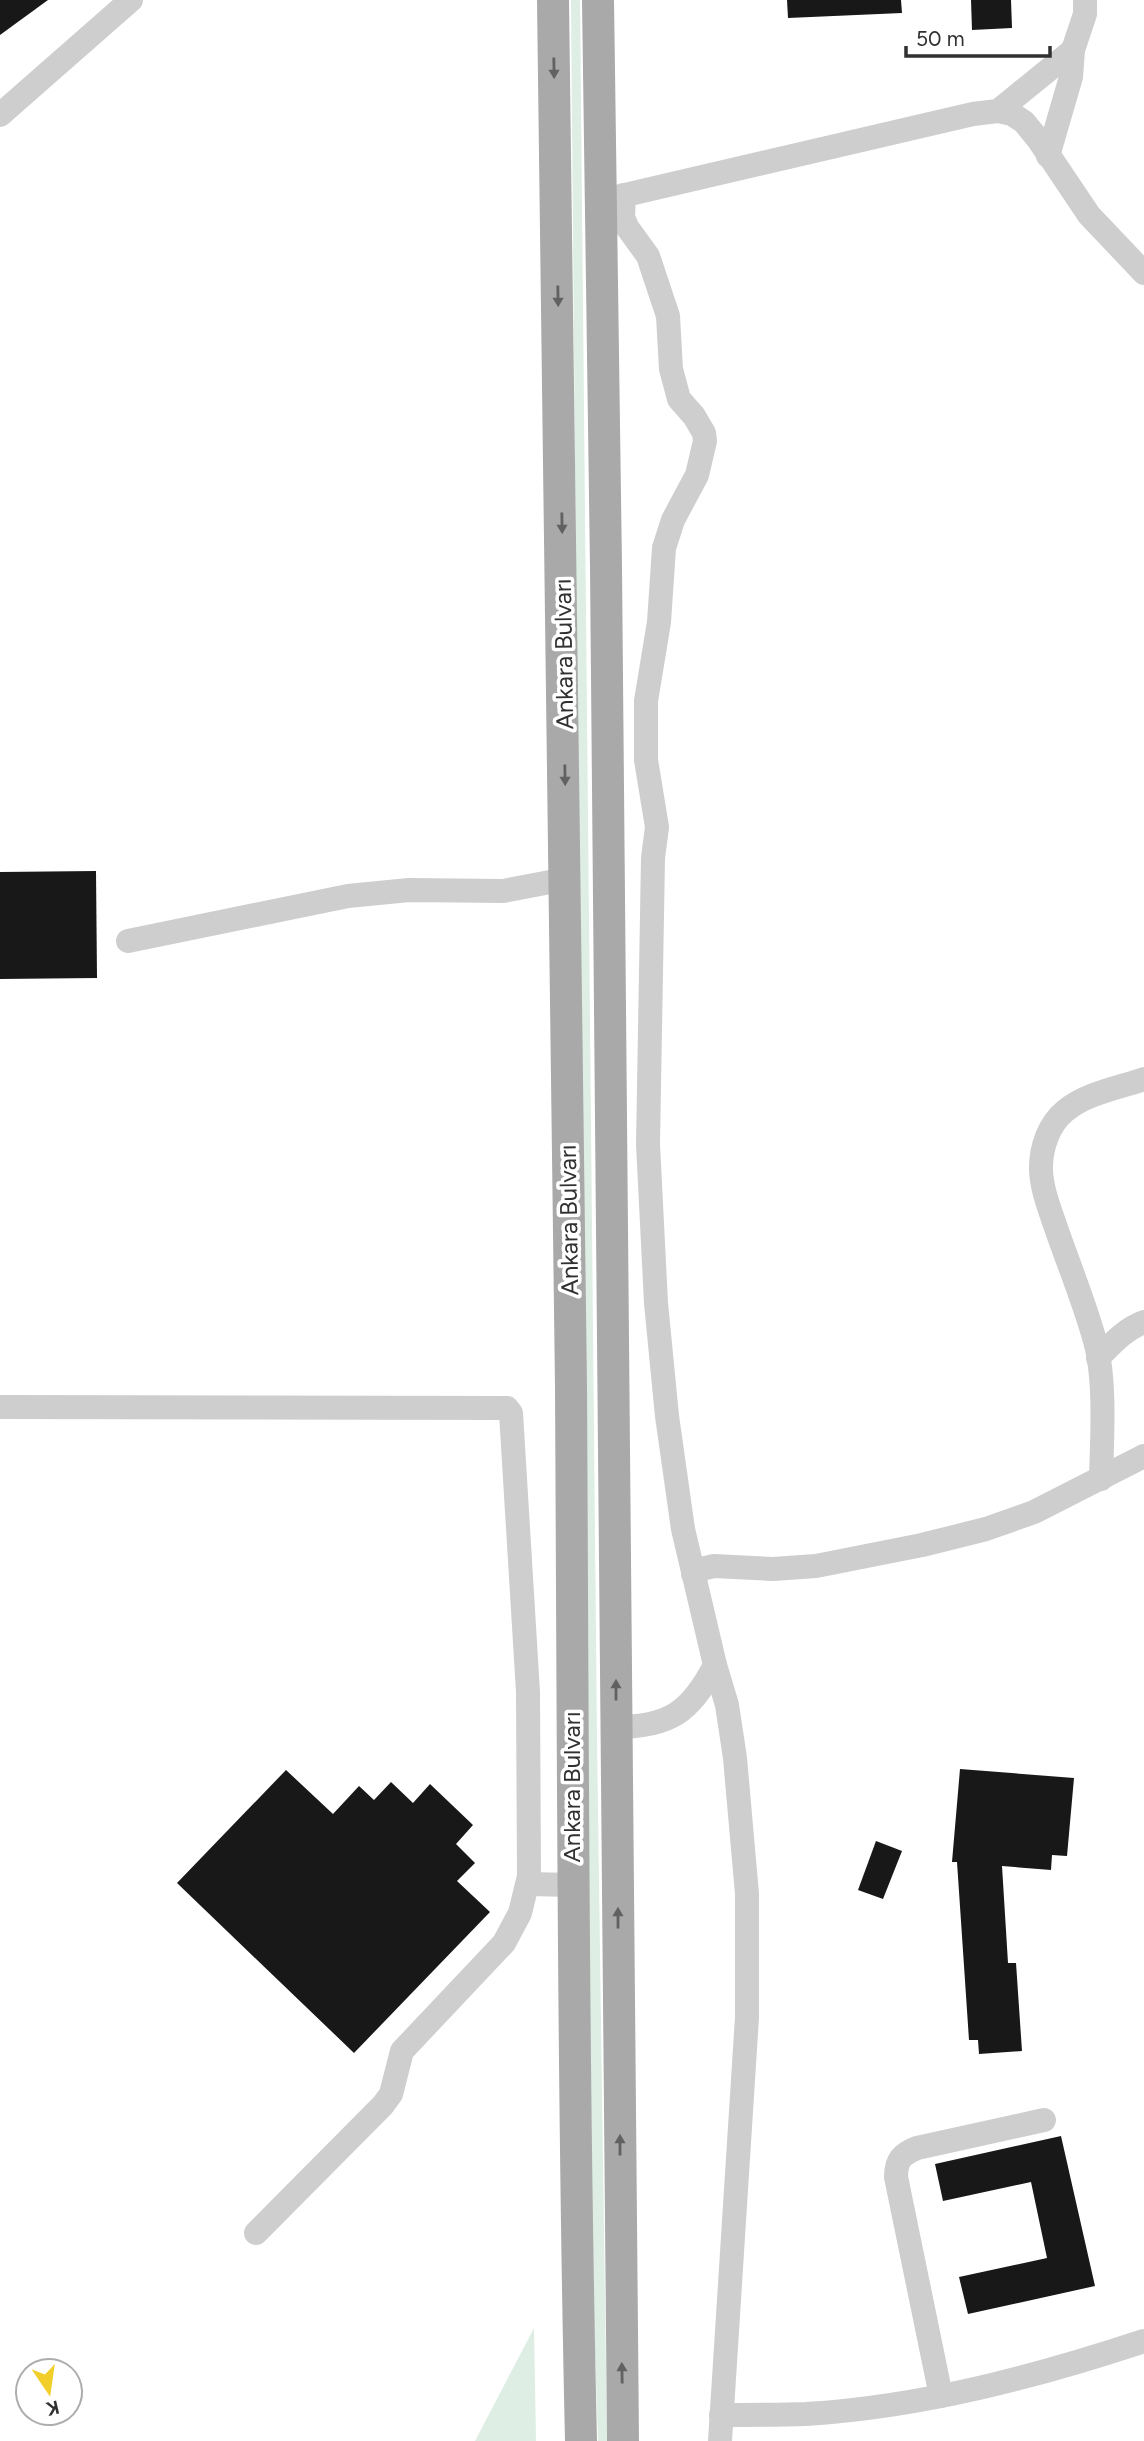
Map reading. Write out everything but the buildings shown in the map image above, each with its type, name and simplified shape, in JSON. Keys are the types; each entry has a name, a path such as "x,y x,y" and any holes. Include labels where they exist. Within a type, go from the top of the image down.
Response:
{"main road":[{"name":"Ankara Bulvarı","path":"553,0 566,878 580,2441"},
{"name":"Ankara Bulvarı","path":"598,0 612,198 616,1727 623,2441"}],"street":[{"path":"0,115 131,0"},
{"path":"1048,156 1071,77 1073,50 1085,14 1085,0"},
{"path":"998,111 1073,50"},
{"path":"720,2441 747,2017 744,1858 727,1704 715,1665 683,1529 667,1416 648,1144 653,858 657,827 645,745 646,701 659,621 664,548 673,520 697,475 705,440 694,416 679,399 671,369 669,329 664,304 648,256 627,227 612,198 973,114 998,111 1012,114 1024,122 1088,215 1144,273"},
{"path":"128,941 348,896 409,890 503,891 566,878"},
{"path":"1101,1479 1098,1358 1048,1204 1041,1169 1042,1155 1054,1121 1065,1111 1095,1095 1144,1079"},
{"path":"1098,1358 1121,1335 1144,1322"},
{"path":"0,1407 507,1408 511,1413 528,1692 528,1884 520,1913 504,1943 402,2051 391,2094 383,2105 256,2233"},
{"path":"694,1574 714,1566 773,1569 816,1566 986,1529 1034,1512 1144,1456"},
{"path":"616,1727 658,1723 684,1711 700,1692 715,1665"},
{"path":"528,1884 573,1885"},
{"path":"941,2396 896,2166 907,2152 917,2148 1044,2120"},
{"path":"721,2414 806,2414 941,2396 1023,2377 1144,2341"}],"shaded area":[{"path":"571,0 580,0 597,1740 607,2441 598,2441 590,2201"},
{"path":"534,2328 536,2441 475,2441"}]}
